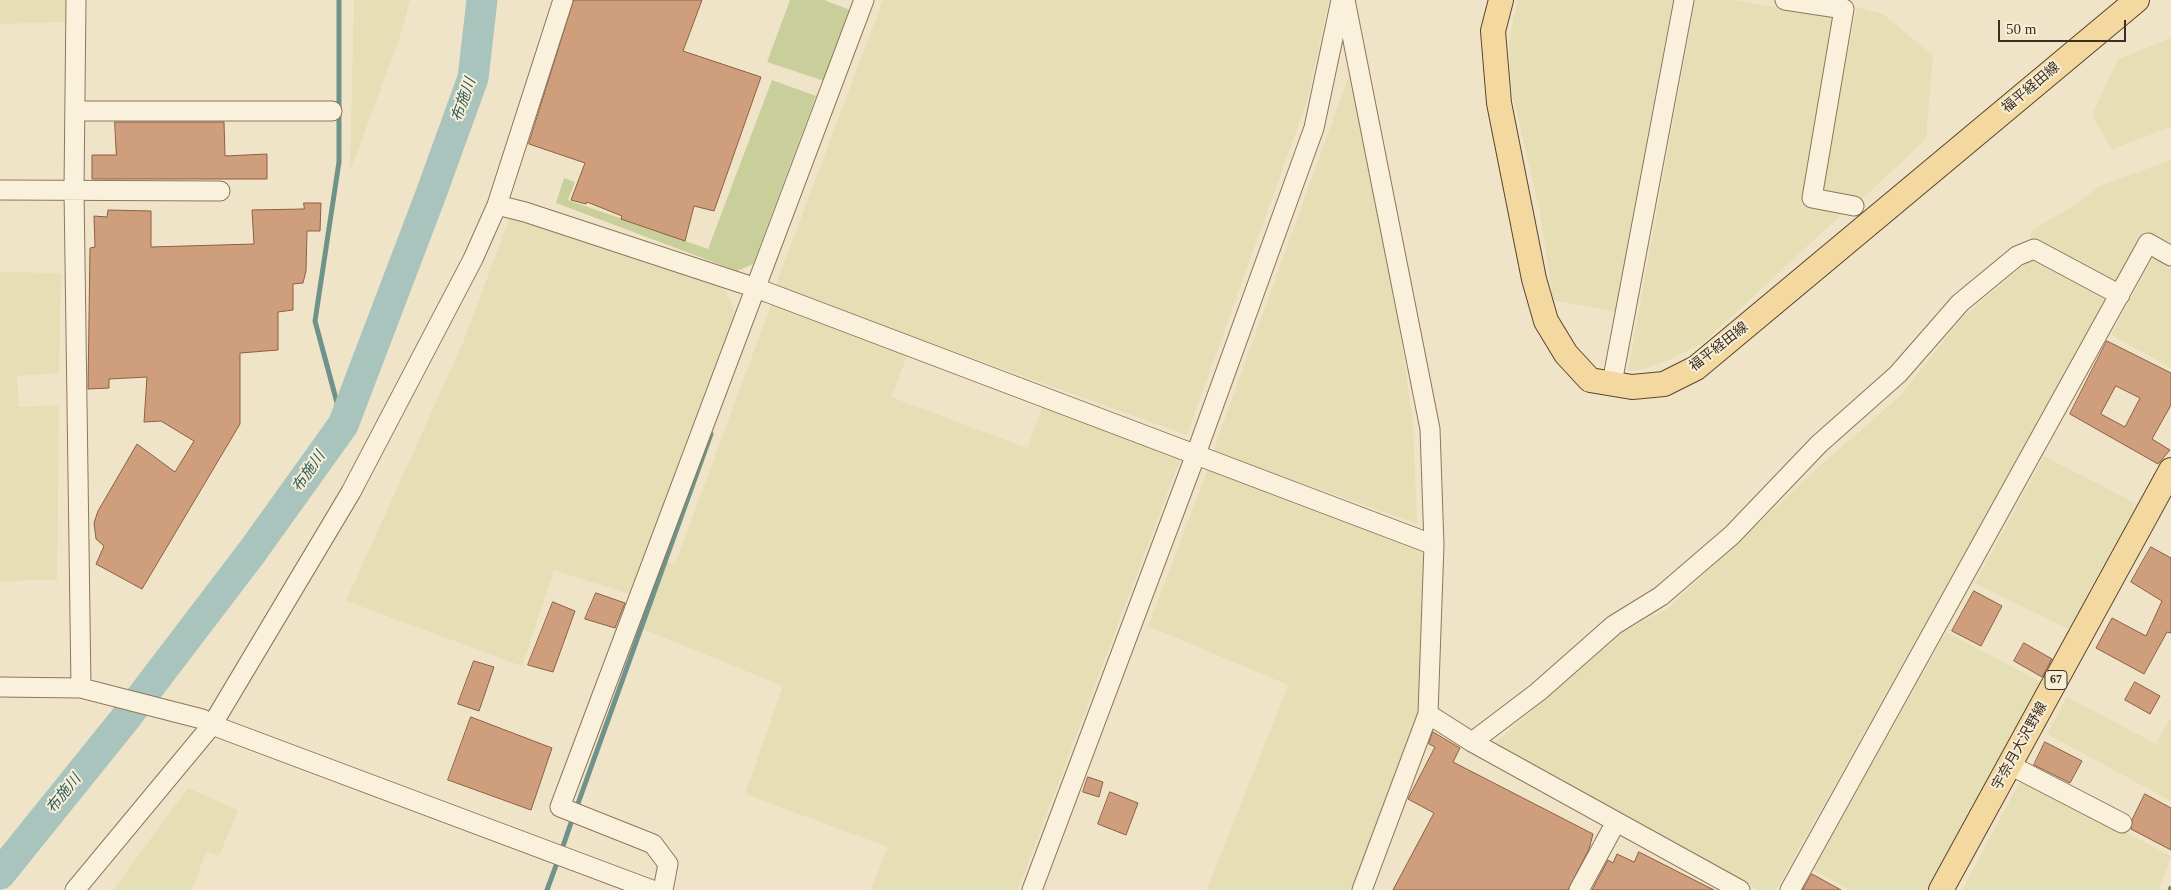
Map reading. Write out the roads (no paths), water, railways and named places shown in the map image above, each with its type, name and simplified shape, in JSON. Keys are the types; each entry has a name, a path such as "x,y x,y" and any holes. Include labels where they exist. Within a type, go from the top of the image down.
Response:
{"main road":[{"name":"福平経田線","path":"1502,0 1493,31 1499,103 1534,279 1546,321 1566,354 1590,380 1632,387 1664,384 1696,368 2137,0"},
{"name":"宇奈月大沢野線","path":"1941,890 2171,470"}],"street":[{"path":"76,0 74,190 81,688"},
{"path":"74,890 207,722 351,492 473,259 497,205 563,0"},
{"path":"663,890 668,864 653,844 560,807 864,0"},
{"path":"1032,890 1196,454 1314,128 1341,0"},
{"path":"1345,0 1430,429 1434,545 1428,714 1362,890"},
{"path":"1612,383 1684,0"},
{"path":"1785,0 1845,5 1812,198 1854,206"},
{"path":"75,111 332,111"},
{"path":"0,190 220,191"},
{"path":"497,205 525,212 756,288 1434,545"},
{"path":"1790,890 2148,243 2171,256"},
{"path":"1472,742 1538,692 1614,625 1660,596 1732,535 1820,444 1898,374 1960,303 2017,256 2034,249 2120,295"},
{"path":"0,687 81,688 207,722 652,890"},
{"path":"1428,714 1472,742 1740,890"},
{"path":"2010,765 2122,823"},
{"path":"1579,890 1616,822"}],"waterway":[{"path":"339,0 339,162 315,321 343,425"},
{"name":"布施川","path":"0,874 124,720 252,552 343,425 473,78 482,0"},
{"path":"576,809 711,434"},
{"path":"561,852 573,817"},
{"path":"547,890 558,860"}]}
